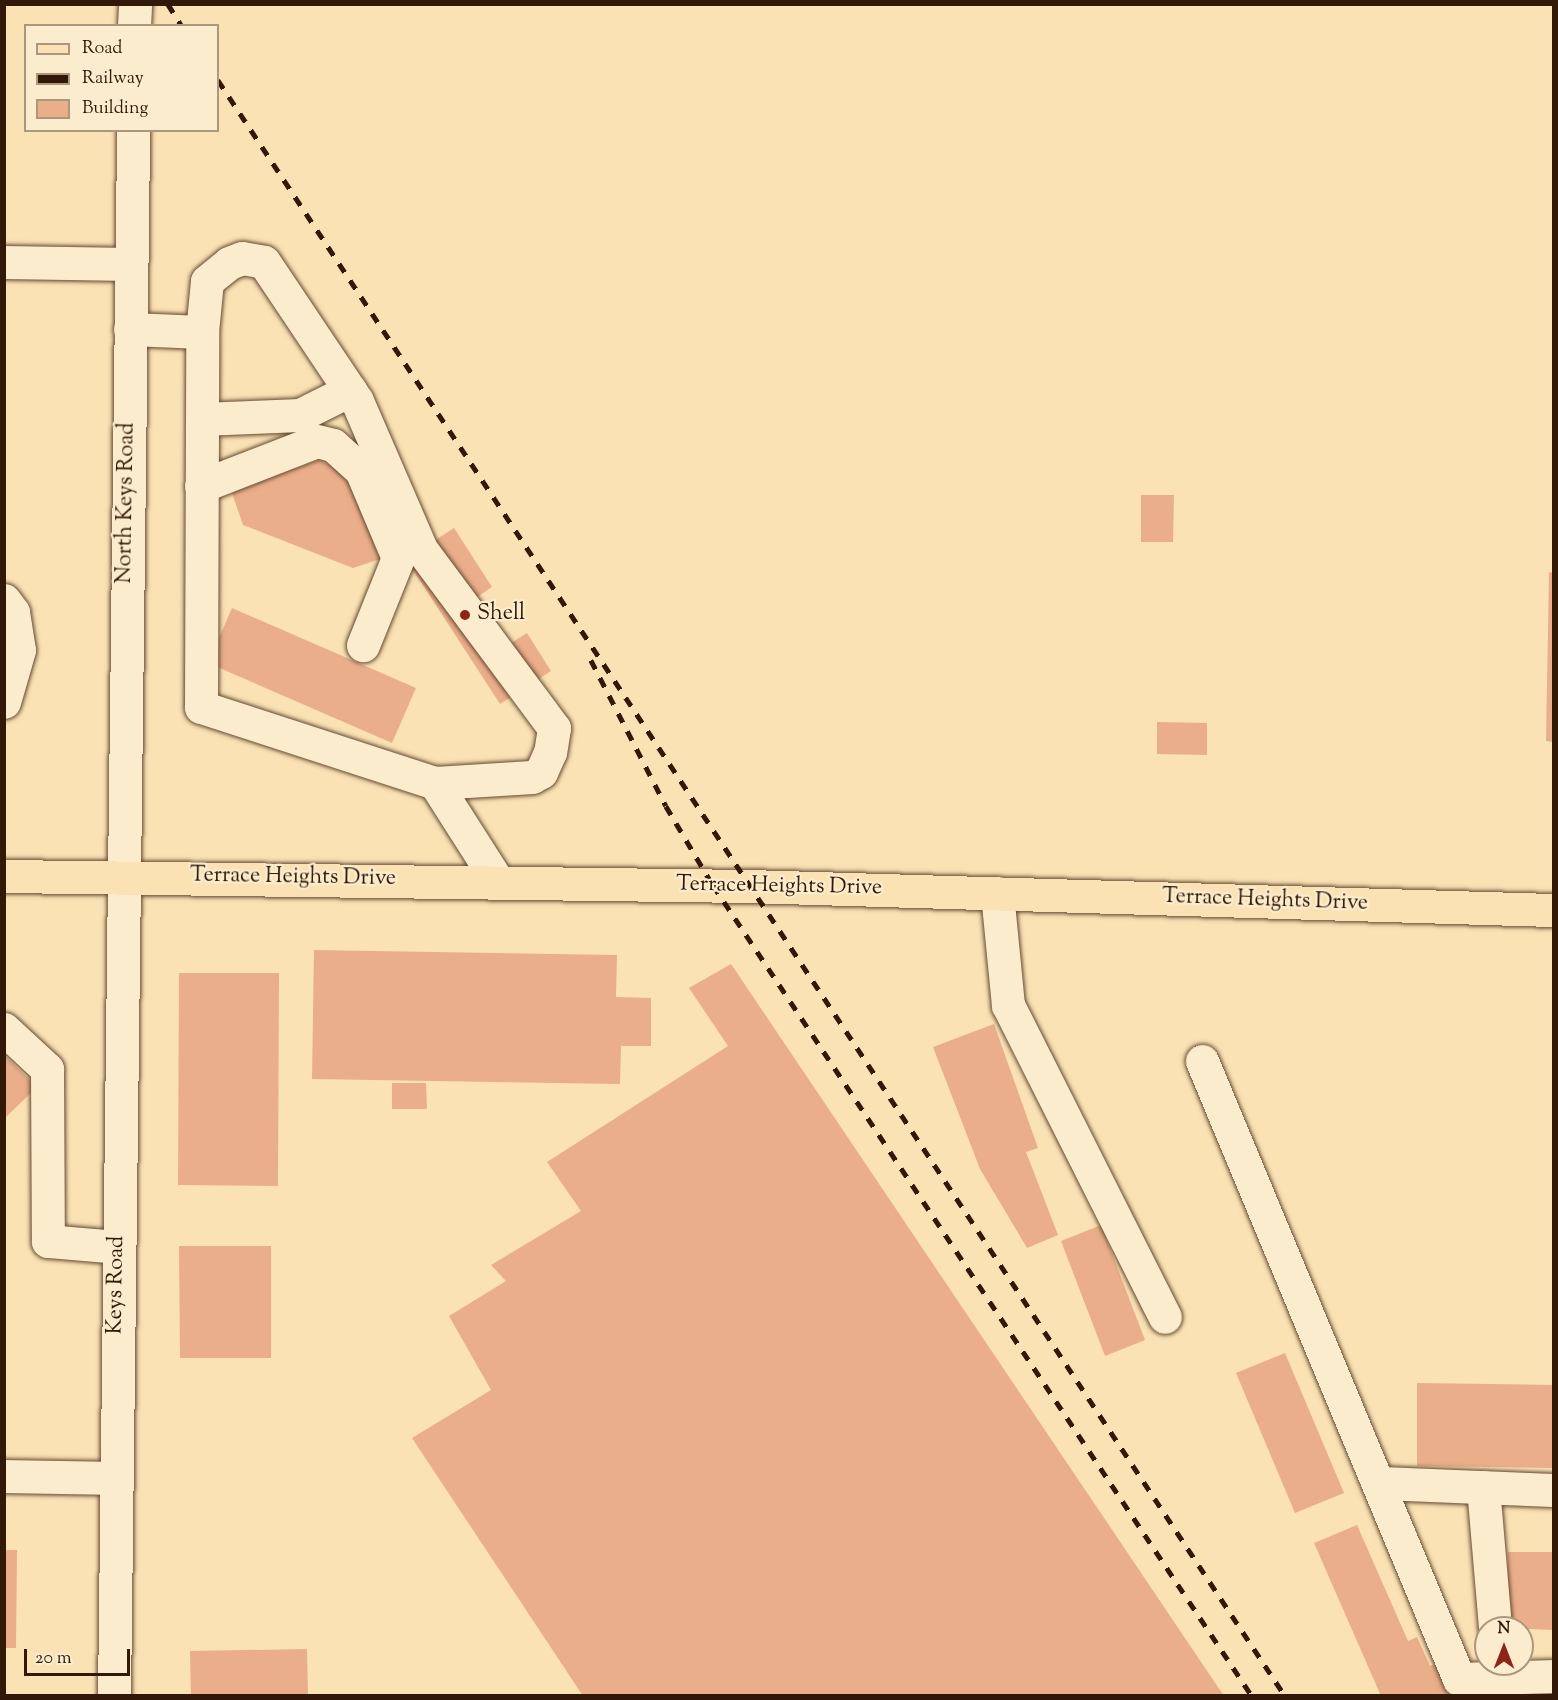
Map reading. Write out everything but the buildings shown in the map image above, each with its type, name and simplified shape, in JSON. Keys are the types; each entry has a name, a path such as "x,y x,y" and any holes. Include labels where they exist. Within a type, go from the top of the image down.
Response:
{"main road":[{"name":"Terrace Heights Drive","path":"4,876 121,875 498,882 997,893 1554,910"}],"street":[{"path":"134,24 135,4"},
{"name":"North Keys Road","path":"121,875 133,132"},
{"path":"242,258 264,262 350,390 421,549 554,728 550,752 541,772 532,777 435,783 201,707 202,332 207,281 229,263 242,258"},
{"path":"4,262 131,264"},
{"path":"130,329 202,332"},
{"path":"202,419 300,415 350,390"},
{"path":"201,486 316,441 333,445 361,470 398,558 363,645"},
{"path":"4,600 13,612 10,630 19,650 4,702"},
{"path":"435,783 498,882"},
{"name":"Keys Road","path":"114,1695 121,875"},
{"path":"997,893 1008,1005 1165,1317"},
{"path":"4,1029 47,1069 48,1241 118,1247"},
{"path":"1202,1061 1380,1483 1459,1679 1474,1676"},
{"path":"4,1476 116,1478"},
{"path":"1380,1483 1554,1490"},
{"path":"1483,1487 1494,1616"},
{"path":"1534,1674 1554,1676"}],"railway":[{"path":"168,4 181,24"},
{"path":"219,82 1285,1696"},
{"path":"591,660 666,806 713,885 1252,1696"}],"place":[{"name":"Shell","path":"465,615"}]}
